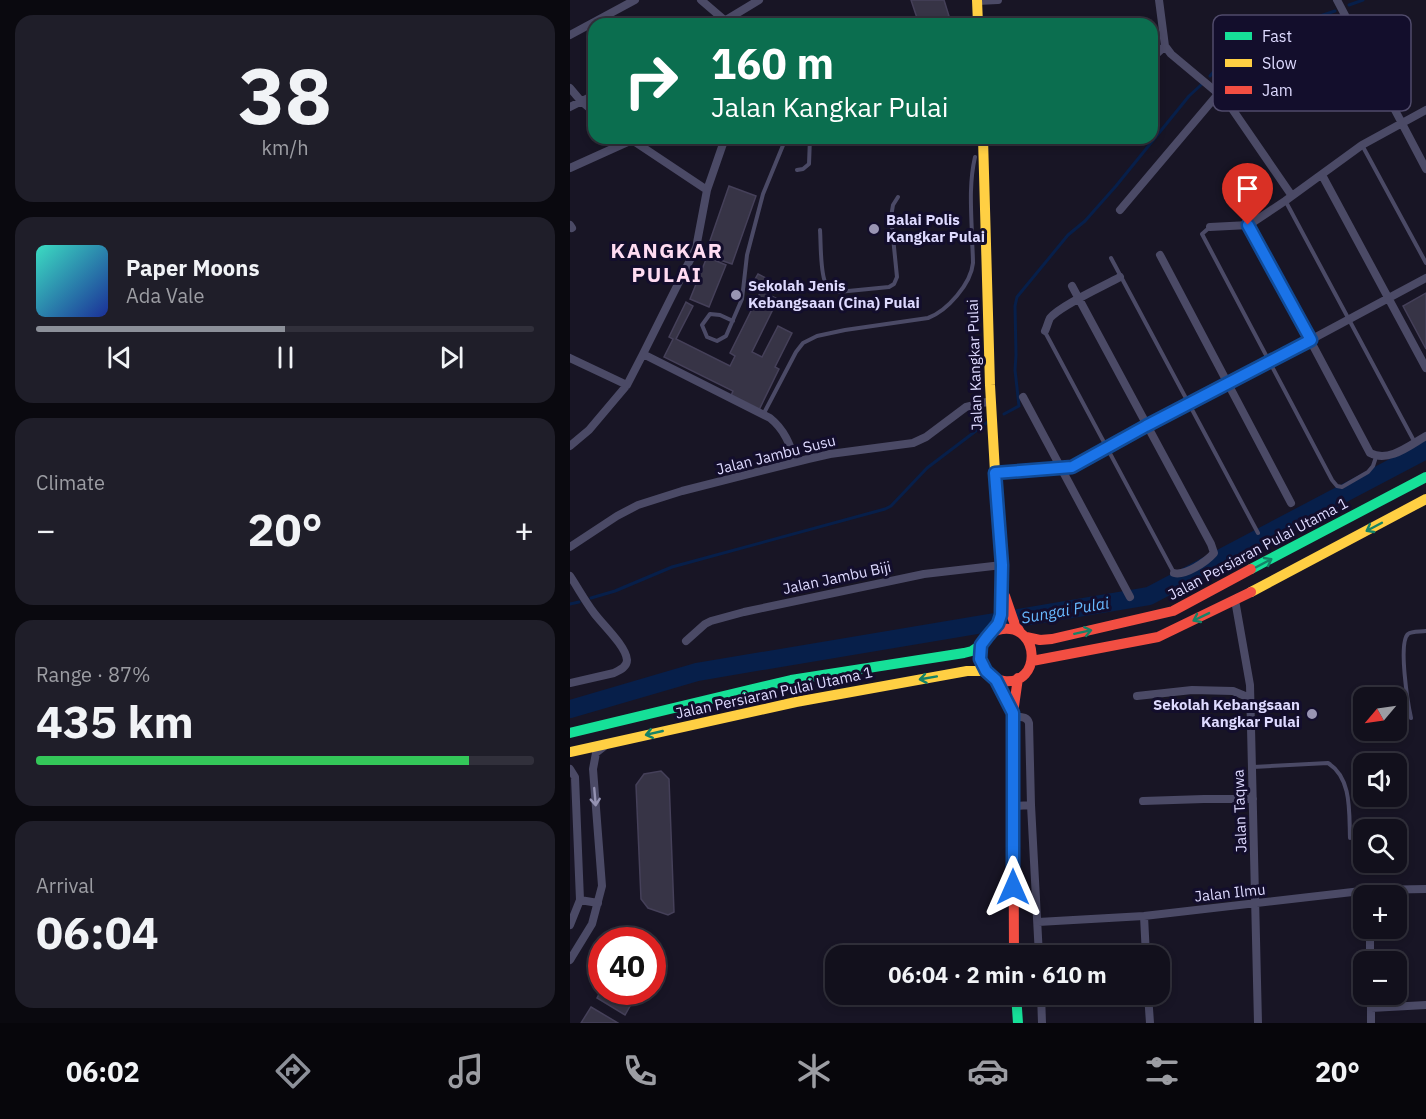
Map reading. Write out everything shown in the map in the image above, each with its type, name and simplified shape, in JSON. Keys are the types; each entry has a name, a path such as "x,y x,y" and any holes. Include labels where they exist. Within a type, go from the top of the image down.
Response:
{"main road":[{"path":"977,1 978,18"},
{"name":"Jalan Kangkar Pulai","path":"983,144 991,401 1003,590 1012,624 1030,644 1033,653 1032,662"},
{"name":"Jalan Persiaran Pulai Utama 1","path":"990,633 1005,628 1012,629 1012,624 1040,640 1052,639 1173,611 1426,477"},
{"path":"996,680 1009,681 1018,678 1024,674 1032,662 1158,637 1235,600 1426,500"},
{"path":"1012,624 990,633 981,645 980,659 986,671 996,680 1013,714"},
{"name":"Jalan Persiaran Pulai Utama 1","path":"570,733 791,680 964,653 981,645"},
{"name":"Jalan Persiaran Pulai Utama 1","path":"570,752 796,702 968,671 986,671"},
{"path":"1014,945 1013,714 1018,678"},
{"path":"1017,1005 1018,1023"}],"street":[{"path":"601,18 635,0"},
{"path":"701,0 722,18"},
{"path":"733,18 759,0"},
{"path":"977,1 998,0"},
{"path":"1159,0 1165,46 1171,54 1213,90"},
{"path":"1337,0 1345,15"},
{"path":"570,34 588,25"},
{"path":"1158,52 1165,46"},
{"path":"570,88 588,107"},
{"path":"570,107 588,98"},
{"path":"1120,210 1213,100"},
{"path":"1210,227 1248,225 1289,199 1362,145 1426,110"},
{"path":"1233,111 1289,199"},
{"path":"1396,111 1426,169"},
{"path":"570,168 620,144"},
{"path":"638,144 707,190"},
{"path":"570,446 589,430 627,385 643,354 696,248 707,190 723,144"},
{"path":"1322,175 1426,368"},
{"path":"1248,225 1373,454 1389,456 1426,436"},
{"path":"1160,255 1291,503"},
{"path":"1045,331 1049,319 1056,313 1120,277"},
{"path":"995,473 1072,467 1426,278"},
{"path":"1072,286 1211,544 1214,553 1210,558 1182,574 1174,573"},
{"path":"643,354 770,418 780,426 788,439 796,462"},
{"path":"570,358 627,385"},
{"path":"1023,397 1130,597"},
{"name":"Jalan Jambu Susu","path":"570,547 638,505 682,491 830,454 913,443 926,437 966,407 991,401"},
{"name":"Jalan Jambu Biji","path":"686,641 711,621 744,612 924,574 1002,565"},
{"path":"570,576 574,590 623,649 627,659 626,665 621,670 606,676 570,683"},
{"name":"Jalan Taqwa","path":"1235,600 1250,685 1258,1023"},
{"path":"1137,696 1192,690 1233,691 1250,698"},
{"path":"1013,714 1025,717 1029,723 1039,945"},
{"path":"570,960 592,924 602,886 593,769 596,753 607,744"},
{"path":"570,769 575,777 580,900 570,925"},
{"path":"1143,801 1253,799"},
{"path":"1014,806 1031,805"},
{"name":"Jalan Ilmu","path":"1407,890 1426,889"},
{"name":"Jalan Ilmu","path":"1038,922 1144,916 1353,895"},
{"path":"580,900 598,903"},
{"path":"1144,916 1145,945"},
{"path":"1041,1005 1042,1023"},
{"path":"1149,1005 1150,1023"},
{"path":"1371,1023 1371,1008 1426,1005"}],"lane":[{"path":"733,321 720,315 710,314 702,325 707,337 717,341 726,336 733,321 742,299 747,255 763,194 784,144"},
{"path":"796,170 803,169 809,164 810,144"},
{"path":"1362,145 1426,263"},
{"path":"763,415 803,343 817,336 845,330 928,318 945,308 959,292 970,275 973,263 970,209 971,173 975,157"},
{"path":"820,230 823,276 830,289 838,292 889,287 894,284 897,277 891,217 893,205 898,197"},
{"path":"1289,199 1414,442"},
{"path":"1210,227 1202,234 1332,480 1337,486 1342,487 1368,472 1373,466 1373,454"},
{"path":"1111,258 1258,533"},
{"path":"1045,331 1174,573"},
{"path":"1411,718 1404,664 1405,639 1411,632 1426,631"},
{"path":"1252,767 1328,763 1335,767 1341,774 1347,789 1350,838"}],"building":[{"path":"911,0 944,0 949,16 917,18"},
{"path":"729,186 756,196 732,264 705,255"},
{"path":"707,257 726,265 709,307 690,299"},
{"path":"758,274 768,279 765,286 754,281"},
{"path":"761,291 778,299 752,352 762,357 778,326 792,333 775,367 779,369 758,412 730,398 733,391 664,357 673,339 669,337 686,302 693,306 676,339 730,366 735,356 730,353"},
{"path":"1426,293 1426,349 1403,306"},
{"path":"661,771 669,779 674,912 668,915 648,908 641,899 636,785 644,774"},
{"path":"609,1005 631,1005 625,1015"},
{"path":"591,1007 618,1023 581,1023"}],"waterway":[{"path":"1349,5 1363,0"},
{"path":"1323,15 1335,11"},
{"path":"1210,76 1213,72"},
{"path":"1158,134 1201,85"},
{"path":"1004,414 1019,406 1015,370 1017,297 1068,235 1085,221 1150,144"},
{"path":"591,598 615,591 672,567 885,509 891,506 927,468 989,421"},
{"name":"Sungai Pulai","path":"570,709 697,672 1149,596 1426,450"},
{"path":"570,604 579,602"}],"traffic: fast":[{"path":"1251,569 1426,477"},
{"path":"570,733 791,680 964,653 981,645"},
{"path":"996,679 1013,713"},
{"path":"1017,1005 1018,1023"}],"traffic: slow":[{"path":"977,0 978,18"},
{"path":"983,144 990,385 1002,552"},
{"path":"1251,592 1426,499"},
{"path":"570,752 796,702 967,671 985,671"}],"traffic: jam":[{"path":"990,633 992,633 1000,629 1015,630 1024,636 1030,645 1032,655 1025,674 1016,680 998,680 988,674 980,661 981,648 984,642 989,636 993,630 997,623 1002,608 1004,584 1002,552"},
{"path":"1026,637 1040,640 1052,639 1173,611 1251,569"},
{"path":"1032,661 1158,637 1251,592"},
{"path":"1005,596 1020,632"},
{"path":"1014,945 1013,713 1018,678"}],"place":[{"name":"Balai Polis Kangkar Pulai","path":"874,229"},
{"name":"Sekolah Jenis Kebangsaan (Cina) Pulai","path":"736,295"},
{"name":"Sekolah Kebangsaan Kangkar Pulai","path":"1312,714"}],"district":[{"name":"KANGKAR PULAI","path":"667,263"}],"route":[{"path":"1013,887 1013,713 996,680 989,675 980,659 981,645 998,624 1001,615 1002,565 995,473 1072,467 1311,340 1248,225"}]}
